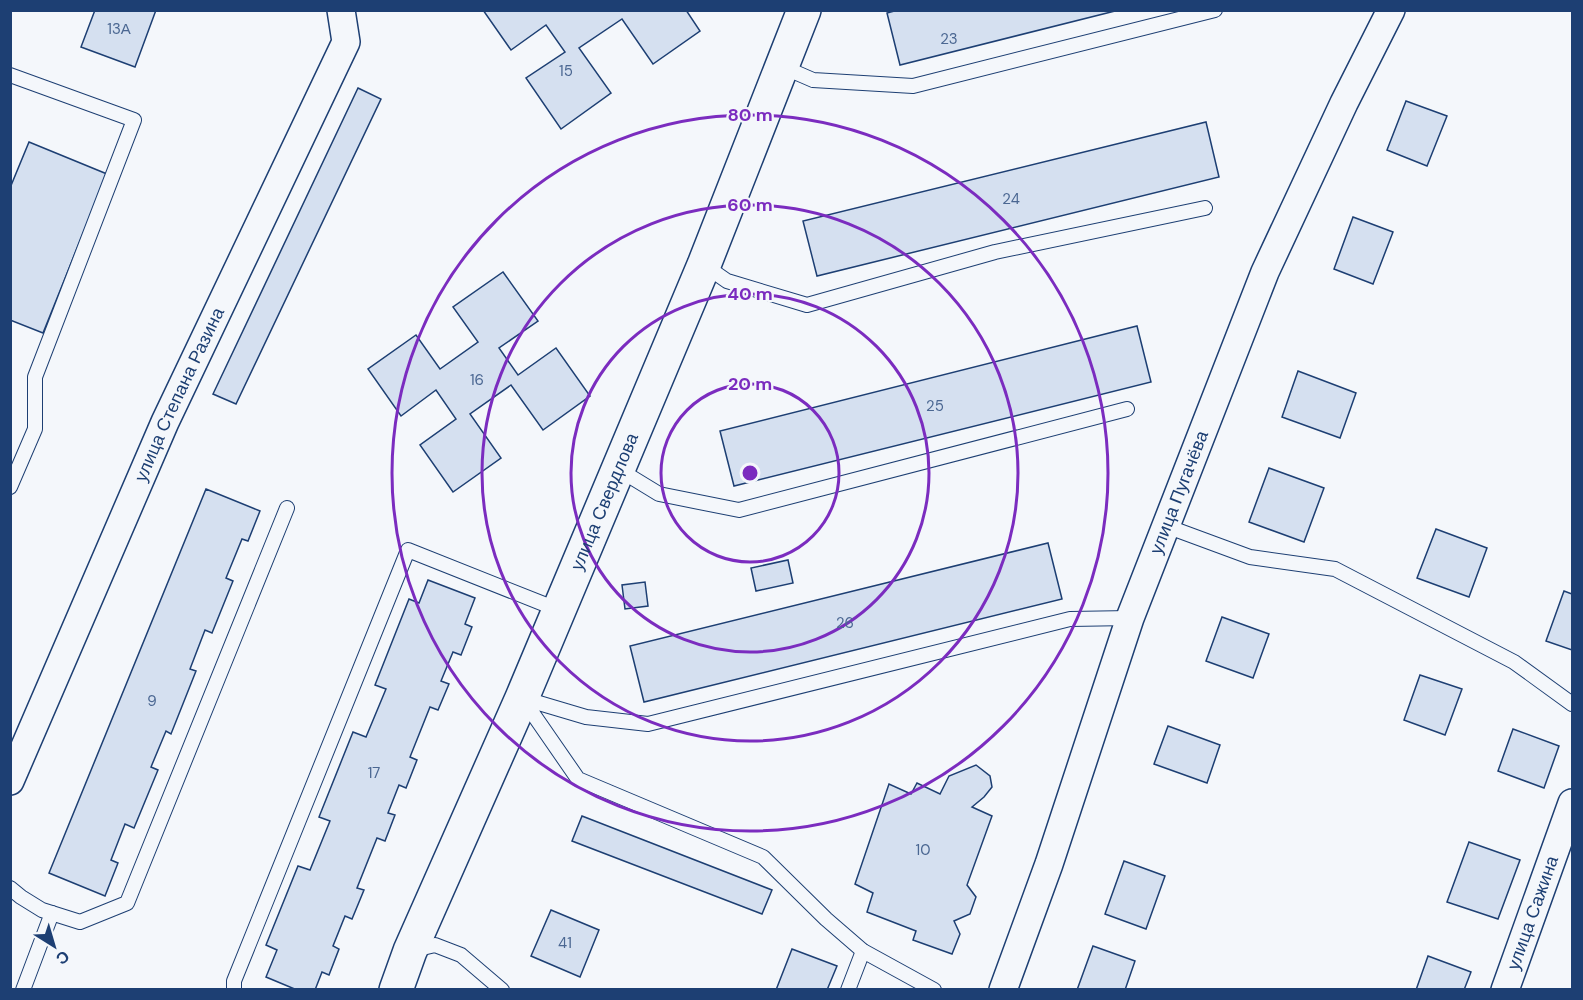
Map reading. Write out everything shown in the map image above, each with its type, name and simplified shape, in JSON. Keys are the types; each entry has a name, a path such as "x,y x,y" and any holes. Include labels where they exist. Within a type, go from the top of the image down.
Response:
{"street":[{"name":"улица Степана Разина","path":"10,781 165,422 346,42 341,10"},
{"name":"улица Свердлова","path":"396,990 410,951 522,698 704,266 804,10"},
{"name":"улица Пугачёва","path":"1003,990 1049,864 1130,618 1265,272 1344,103 1391,10"},
{"name":"улица Сажина","path":"1505,990 1572,803"}],"lane":[{"path":"783,67 813,80 913,86 1215,10"},
{"path":"10,75 134,120 35,377 35,429 10,488"},
{"path":"704,266 727,281 807,305 995,252 1205,208"},
{"path":"618,469 659,494 739,510 1128,409"},
{"path":"10,888 42,910 80,922 127,903 287,508"},
{"path":"1166,526 1250,557 1335,569 1514,662 1572,704"},
{"path":"234,990 234,981 408,550 559,610"},
{"path":"522,698 586,717 648,724 1070,619 1130,618"},
{"path":"522,698 578,779 763,857 826,919 863,951 934,990"},
{"path":"23,990 52,913"},
{"path":"410,951 435,945 461,955 502,990"},
{"path":"848,990 863,951"}],"building":[{"path":"95,10 156,10 135,67 81,47"},
{"path":"483,10 686,10 700,31 653,64 622,19 579,48 611,93 561,129 526,78 565,52 546,25 511,50"},
{"path":"898,10 1119,10 900,65 887,13"},
{"path":"358,88 381,99 236,404 213,394"},
{"path":"1406,101 1447,116 1427,166 1387,150"},
{"path":"1206,122 1219,177 817,276 803,221"},
{"path":"29,142 107,174 43,333 10,320 10,188"},
{"path":"1353,217 1393,232 1373,284 1334,269"},
{"path":"503,272 538,321 499,348 518,375 556,348 590,396 543,430 511,385 470,414 501,458 453,492 420,445 456,419 436,390 401,416 368,369 416,335 440,369 478,342 453,307"},
{"path":"1137,326 1151,382 734,486 720,431"},
{"path":"1298,371 1356,393 1340,438 1282,417"},
{"path":"1269,468 1324,488 1304,542 1249,522"},
{"path":"206,489 260,511 248,541 242,539 226,578 233,581 212,633 205,630 190,669 196,671 171,734 166,731 151,767 158,770 134,828 125,824 111,860 118,863 105,896 49,873"},
{"path":"1436,529 1487,548 1469,597 1417,578"},
{"path":"1048,543 1062,599 644,702 630,646"},
{"path":"788,560 793,583 756,591 751,568"},
{"path":"428,580 475,598 465,624 472,627 461,655 453,652 441,681 449,684 438,710 430,707 410,757 417,760 406,788 399,785 388,813 395,815 385,841 377,838 357,888 364,890 352,919 345,916 333,946 339,949 329,975 322,972 315,990 297,990 266,977 277,950 266,945 298,866 310,870 330,821 319,817 353,732 366,737 386,689 375,685 409,599 419,603"},
{"path":"645,582 648,606 625,609 622,585"},
{"path":"1564,591 1572,594 1572,650 1546,641"},
{"path":"1222,617 1269,634 1253,678 1206,661"},
{"path":"1420,675 1462,689 1445,735 1404,720"},
{"path":"1168,726 1220,745 1207,783 1154,764"},
{"path":"1513,729 1559,746 1544,788 1498,771"},
{"path":"976,765 990,776 992,787 972,807 992,816 967,885 976,897 970,914 954,921 960,934 952,954 913,940 916,931 867,912 873,893 855,884 889,784 911,794 917,783 940,794 949,776"},
{"path":"582,816 772,890 762,914 572,841"},
{"path":"1469,842 1520,860 1498,919 1447,902"},
{"path":"1124,861 1165,876 1146,929 1105,914"},
{"path":"551,910 599,930 580,977 531,956"},
{"path":"1093,946 1135,961 1125,990 1077,990"},
{"path":"792,949 837,966 827,990 776,990"},
{"path":"1428,956 1471,972 1464,990 1416,990"}]}
